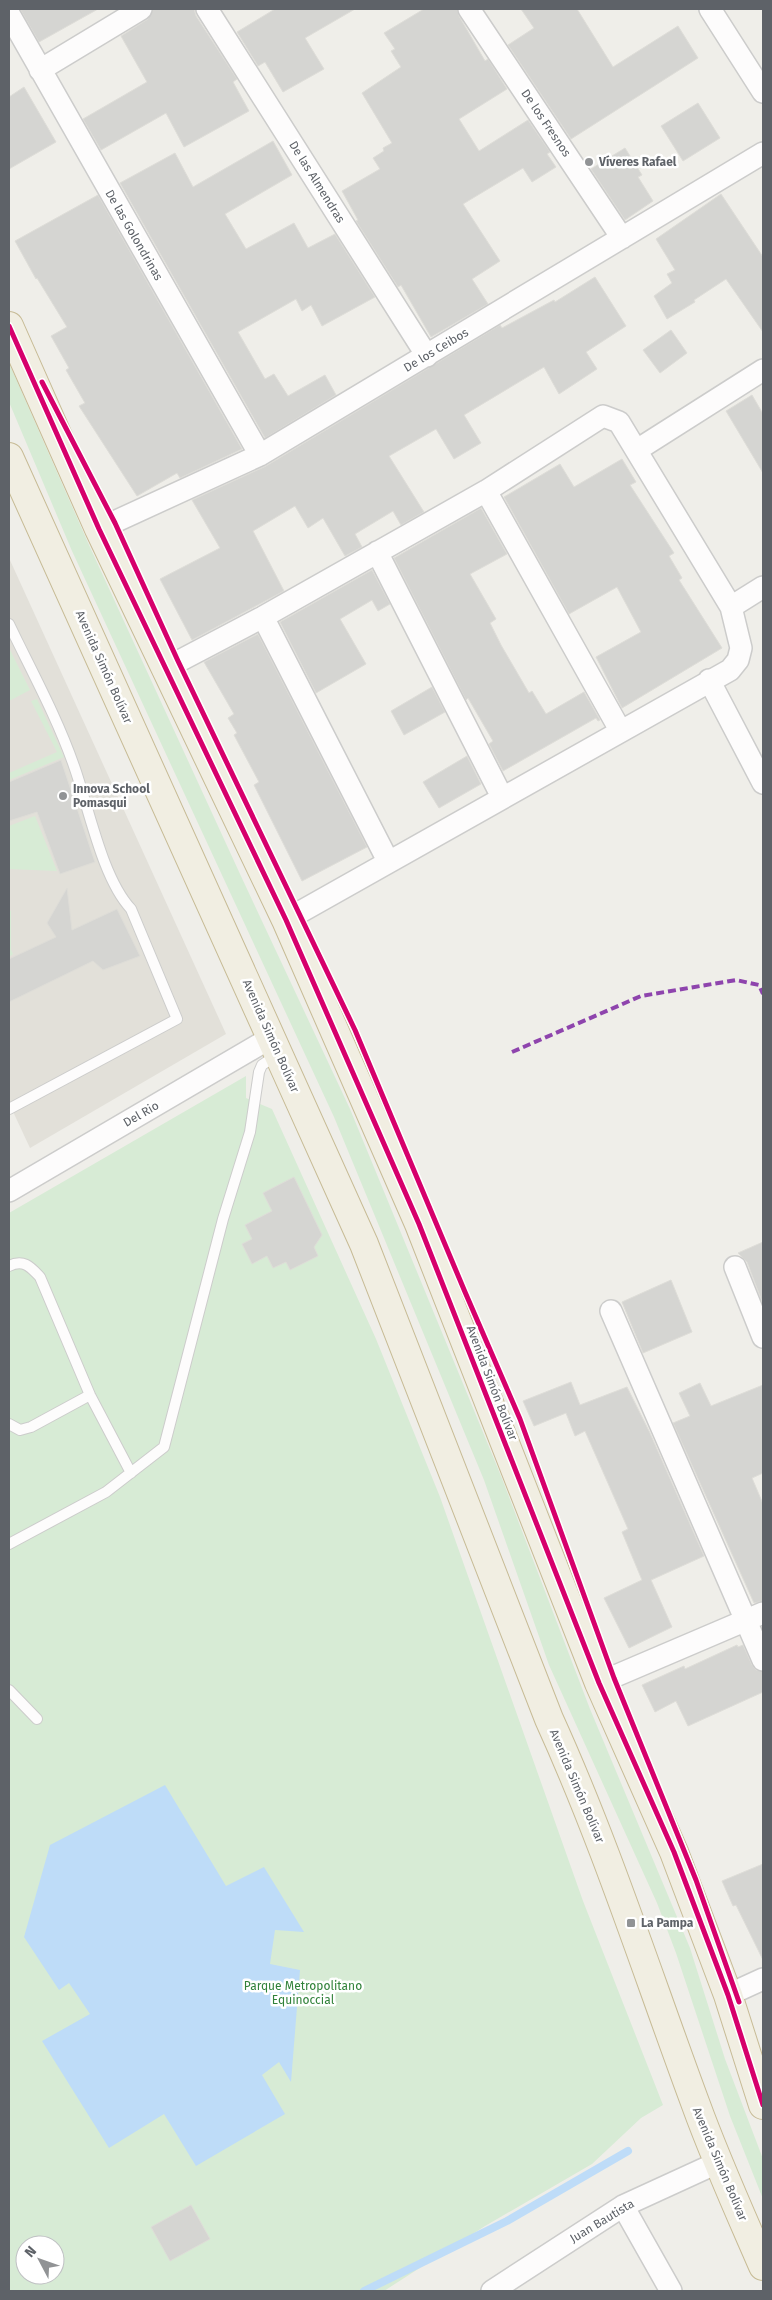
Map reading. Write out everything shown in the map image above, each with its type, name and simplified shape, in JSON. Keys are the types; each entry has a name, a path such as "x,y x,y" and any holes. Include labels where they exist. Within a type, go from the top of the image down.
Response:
{"highway":[{"name":"Avenida Simón Bolívar","path":"9,326 99,530 286,920 419,1224 599,1683 674,1852 728,1995 763,2105"},
{"name":"Avenida Simón Bolívar","path":"9,457 276,1045 364,1244 549,1719 578,1784 625,1907 696,2107 763,2266"}],"street":[{"path":"40,70 142,9"},
{"name":"De las Almendras","path":"207,9 427,356"},
{"name":"De los Fresnos","path":"469,9 622,238"},
{"path":"710,9 763,92"},
{"name":"De las Golondrinas","path":"9,14 260,455"},
{"name":"De los Ceibos","path":"99,530 260,455 763,153"},
{"path":"637,450 763,370"},
{"path":"164,669 263,617 486,491 603,416 620,422 731,607 740,648 738,660 730,670 620,730 286,920"},
{"path":"486,491 620,730"},
{"path":"377,552 502,797"},
{"path":"731,607 763,587"},
{"path":"263,617 388,861"},
{"path":"709,680 763,783"},
{"name":"Del Rio","path":"10,1186 276,1045"},
{"path":"735,1268 763,1337"},
{"path":"611,1311 755,1616 763,1660"},
{"path":"599,1683 755,1616"},
{"path":"728,1995 763,1979"},
{"name":"Juan Bautista","path":"492,2291 623,2206 719,2162"},
{"path":"623,2206 671,2291"}],"lane":[{"path":"9,624 74,764 110,877 120,897 132,909 177,1019 9,1109"},
{"path":"9,1544 106,1492 164,1447 223,1219 250,1132 259,1072 276,1045"},
{"path":"9,1266 16,1262 29,1264 40,1277 90,1395 130,1473"},
{"path":"9,1424 20,1430 31,1428 90,1395"},
{"path":"9,1690 37,1719"}],"shaded area":[{"name":"Innova School Pomasqui","path":"9,558 226,1034 30,1148 9,1103"}],"green space":[{"path":"9,363 89,545 350,1109 501,1476 590,1709 690,1948 725,2059 763,2159 763,2199 730,2116 676,1953 657,1903 549,1665 484,1480 334,1117 72,551 9,402"},
{"path":"9,648 30,690 9,701"},
{"path":"37,699 64,757 9,780 9,773 57,752 31,701"},
{"path":"35,816 57,871 9,869 9,826"},
{"path":"9,910 11,911 11,950 13,954 9,957"},
{"name":"Parque Metropolitano Equinoccial","path":"246,1076 246,1098 272,1109 376,1339 440,1497 583,1901 663,2105 641,2118 592,2164 485,2226 384,2291 9,2291 9,1213"}],"water":[{"path":"165,1785 226,1886 264,1867 304,1932 275,1930 270,1964 300,1970 291,2082 279,2062 262,2075 285,2114 196,2166 164,2114 109,2148 42,2041 90,2014 69,1983 59,1990 24,1937 50,1845"}],"building":[{"path":"20,9 98,9 39,42"},
{"path":"153,9 194,9 196,16 237,79 233,82 249,111 184,147 166,113 101,150 83,119 147,82 121,36 148,19"},
{"path":"275,9 355,9 305,38 324,69 283,92 265,62 258,66 237,32"},
{"path":"424,9 457,9 459,16 485,61 488,59 507,89 459,119 479,151 528,120 550,152 547,154 556,167 532,182 523,168 463,204 500,261 472,279 488,304 431,337 401,285 398,287 356,221 358,220 342,191 380,169 373,158 384,151 383,148 392,143 362,93 401,67 391,51 395,49 384,33"},
{"path":"521,9 577,9 613,67 678,26 698,58 571,139 508,45 534,28"},
{"path":"24,87 56,142 9,169 9,97"},
{"path":"698,103 720,138 683,161 661,126"},
{"path":"273,141 292,175 225,214 246,249 294,223 308,248 335,234 375,297 322,326 311,305 302,311 296,299 238,332 265,379 274,374 288,396 325,375 336,395 265,438 120,183 175,153 193,187"},
{"path":"625,148 642,175 638,177 653,201 625,220 591,169"},
{"path":"721,194 763,257 763,332 726,279 694,300 695,302 667,319 654,296 672,283 667,274 675,270 656,239"},
{"path":"98,195 242,449 180,478 177,473 137,496 79,406 85,403 66,370 69,368 51,336 67,327 36,279 15,241"},
{"path":"595,277 626,326 586,352 597,369 559,394 544,367 464,415 481,443 454,459 436,429 389,456 424,512 401,525 393,511 355,534 362,547 345,556 323,518 308,528 295,506 253,531 284,591 192,640 160,579 220,548 192,500 266,466 500,325 502,328 554,300 555,302"},
{"path":"671,330 687,353 660,373 643,350"},
{"path":"752,395 763,414 763,473 726,411"},
{"path":"622,459 636,482 630,485 674,553 669,556 682,578 679,580 722,648 622,708 596,657 641,632 617,587 569,614 504,497 560,464 574,487"},
{"path":"481,508 507,554 470,574 496,619 490,623 501,645 529,693 532,691 546,714 584,692 600,720 598,721 596,718 503,771 489,744 493,741 468,698 466,700 394,558"},
{"path":"372,570 390,604 378,611 372,600 340,619 366,664 316,693 280,622"},
{"path":"258,634 367,847 302,881 254,785 259,782 234,735 237,733 228,718 234,714 204,662"},
{"path":"432,687 445,712 404,735 391,711"},
{"path":"467,756 481,784 439,808 423,782"},
{"path":"61,760 95,862 60,874 37,812 9,821 9,782"},
{"path":"67,888 72,930 117,909 140,956 103,970 93,961 9,1002 9,959 56,937 47,923"},
{"path":"294,1177 322,1235 314,1247 318,1256 290,1270 286,1262 273,1268 267,1256 252,1264 242,1244 252,1239 245,1225 272,1211 263,1193"},
{"path":"763,1242 763,1304 747,1262 738,1253"},
{"path":"671,1280 692,1332 643,1353 622,1302"},
{"path":"571,1382 580,1405 627,1387 650,1433 704,1556 651,1580 672,1627 629,1648 604,1598 642,1580 622,1532 628,1529 585,1431 575,1436 566,1413 534,1426 523,1401"},
{"path":"700,1383 711,1406 763,1385 763,1473 752,1478 763,1504 763,1601 754,1603 673,1423 690,1416 679,1393"},
{"path":"737,1645 738,1647 743,1645 752,1665 756,1670 763,1672 763,1692 688,1726 676,1701 655,1712 642,1685 684,1666 685,1669"},
{"path":"763,1864 763,1960 736,1905 733,1906 722,1881"},
{"path":"191,2205 210,2239 170,2261 151,2227"}],"waterway":[{"path":"364,2291 507,2221 628,2151"}],"marked path":[{"path":"512,1052 641,996 736,980 759,985 763,994"}],"cycle path":[{"path":"9,326 99,529 286,920 419,1224 599,1683 674,1852 728,1995 763,2105"},
{"path":"42,382 115,523 178,661 355,1030 520,1419 614,1678 696,1880 739,2002"}],"place":[{"name":"Víveres Rafael","path":"589,162"},
{"name":"Innova School Pomasqui","path":"63,796"},
{"name":"La Pampa","path":"631,1923"}]}
